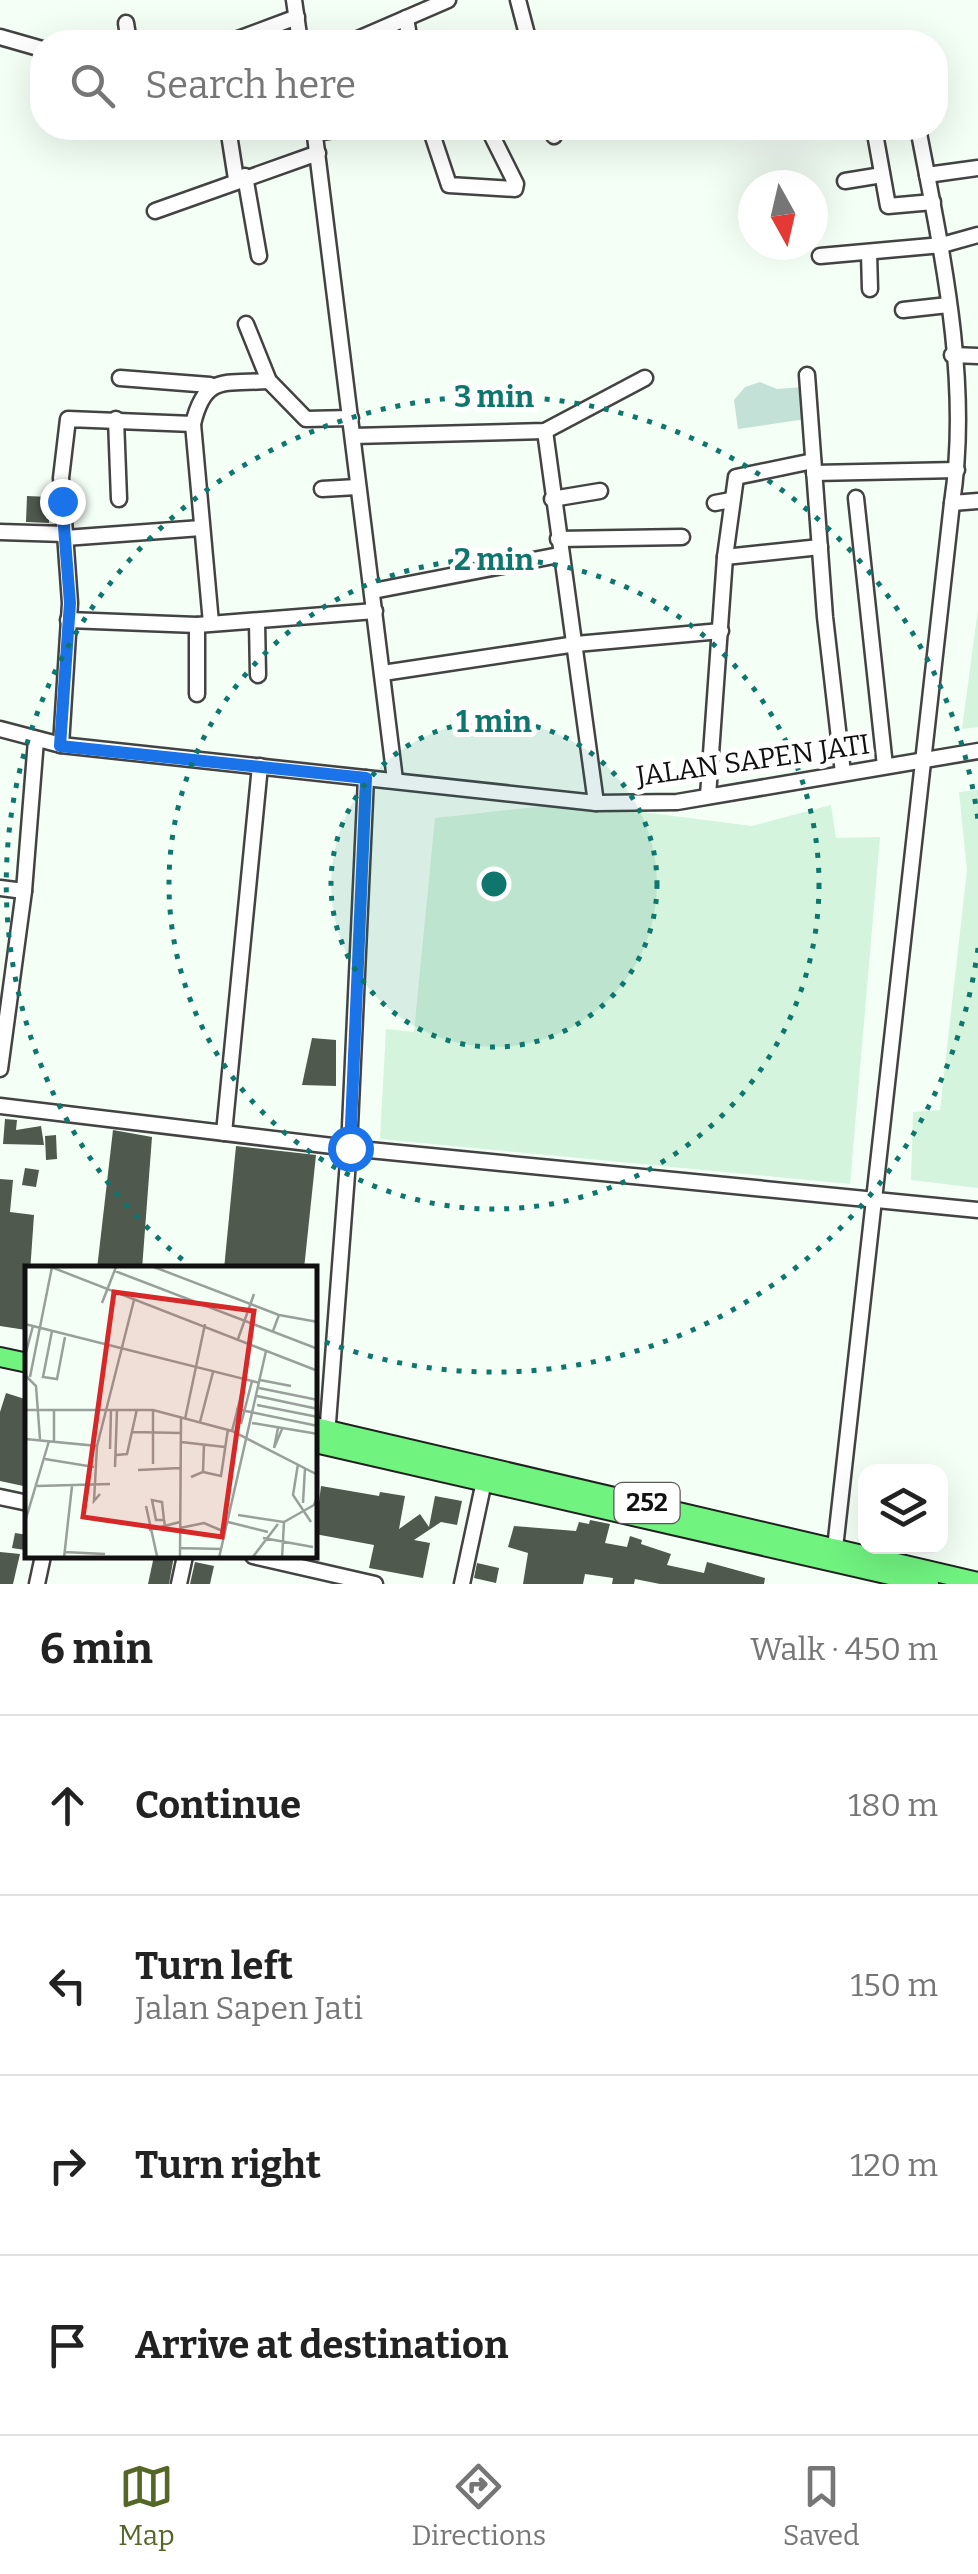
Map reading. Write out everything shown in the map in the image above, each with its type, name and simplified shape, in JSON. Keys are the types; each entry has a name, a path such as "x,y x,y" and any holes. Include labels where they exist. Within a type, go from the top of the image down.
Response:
{"main road":[{"path":"0,1357 25,1362"},
{"path":"0,1368 25,1373"},
{"name":"252","path":"321,1436 834,1554 978,1582"},
{"name":"252","path":"834,1554 930,1584"}],"street":[{"path":"294,0 299,30"},
{"path":"378,30 448,0"},
{"path":"518,0 526,30"},
{"path":"262,30 297,17"},
{"path":"406,18 408,30"},
{"path":"126,23 127,30"},
{"path":"0,37 30,45"},
{"path":"231,140 259,256"},
{"path":"316,140 395,780"},
{"path":"435,140 449,185 514,190 516,184 494,140"},
{"path":"876,140 889,208 933,202"},
{"path":"834,1554 957,470 942,245 920,140"},
{"path":"155,210 318,153"},
{"path":"927,175 978,168"},
{"path":"845,181 882,175"},
{"path":"828,256 942,245 978,234"},
{"path":"869,253 870,289"},
{"path":"903,310 948,305"},
{"path":"246,324 269,381 307,419 350,418"},
{"path":"952,356 978,356"},
{"path":"807,376 843,773"},
{"path":"120,378 210,386 269,381"},
{"path":"354,436 545,431 646,378"},
{"path":"197,694 204,624 192,424 199,396 210,386"},
{"path":"60,746 68,620 61,478 68,419 192,424"},
{"path":"116,419 119,499"},
{"path":"545,431 596,803"},
{"path":"708,796 725,557 723,502 739,473 813,467 957,470"},
{"path":"322,489 358,488"},
{"path":"552,499 600,491"},
{"path":"856,498 886,766"},
{"path":"952,503 978,501"},
{"path":"0,532 65,536 200,528"},
{"path":"373,591 558,547 682,537"},
{"path":"725,557 820,547"},
{"path":"68,620 204,624 375,611"},
{"path":"257,622 258,675"},
{"path":"383,673 576,644 721,631"},
{"name":"JALAN SAPEN JATI","path":"0,729 60,746 596,803 652,805 978,751"},
{"path":"0,1069 24,890 36,740"},
{"path":"224,1133 260,766"},
{"path":"321,1436 350,1148 366,778"},
{"path":"0,888 24,890"},
{"path":"0,1106 350,1148 978,1210"},
{"path":"462,1584 486,1475"},
{"path":"0,1497 25,1502"},
{"path":"38,1584 42,1559"},
{"path":"179,1584 184,1559"},
{"path":"266,1559 375,1584"}],"green space":[{"path":"978,609 978,727 962,729"},
{"path":"978,790 978,1188 911,1180 913,1112 940,1110 967,870 959,792"},
{"path":"572,803 752,826 831,805 836,838 880,837 850,1184 380,1139 386,1029 414,1032 435,818"}],"shaded area":[{"path":"760,382 777,389 803,387 806,419 738,429 734,400 745,387"}],"building":[{"path":"27,496 49,497 49,523 26,522"},
{"path":"312,1038 336,1040 336,1086 302,1085"},
{"path":"5,1119 17,1120 16,1130 41,1126 44,1145 3,1144"},
{"path":"113,1130 152,1137 142,1266 97,1266"},
{"path":"56,1135 57,1159 46,1160 45,1136"},
{"path":"236,1146 316,1155 304,1266 224,1266"},
{"path":"25,1168 39,1170 36,1187 22,1185"},
{"path":"0,1179 13,1180 10,1212 34,1215 30,1266 25,1266 25,1330 0,1326"},
{"path":"6,1393 25,1399 25,1486 0,1481 0,1412"},
{"path":"321,1486 379,1496 380,1492 405,1496 399,1529 420,1514 429,1527 435,1496 462,1501 457,1525 441,1522 414,1540 430,1543 423,1578 369,1568 374,1545 318,1535"},
{"path":"590,1520 610,1524 605,1543 627,1547 630,1536 671,1554 667,1565 704,1573 707,1562 765,1578 764,1584 660,1584 635,1579 634,1584 612,1584 613,1578 585,1574 583,1584 523,1584 528,1553 508,1547 514,1526 576,1531 579,1522 589,1524"},
{"path":"15,1533 25,1535 25,1550 12,1548"},
{"path":"0,1552 20,1554 13,1584 0,1584"},
{"path":"153,1559 173,1559 169,1584 148,1584"},
{"path":"195,1562 214,1566 210,1584 190,1584"},
{"path":"477,1563 499,1568 496,1583 474,1578"}],"route":[{"path":"62,501 70,603 60,746 366,778 350,1148"}]}
